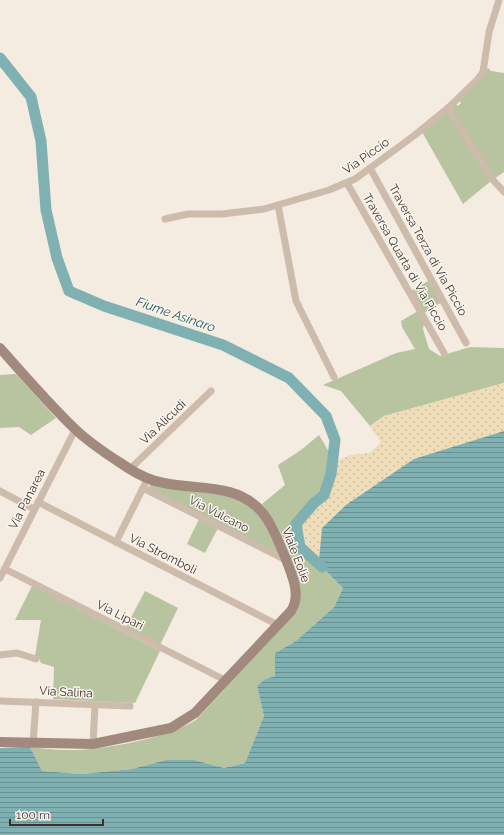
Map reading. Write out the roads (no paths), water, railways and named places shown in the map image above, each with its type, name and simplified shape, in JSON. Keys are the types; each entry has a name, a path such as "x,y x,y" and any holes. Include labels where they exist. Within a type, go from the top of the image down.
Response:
{"street":[{"name":"Via Piccio","path":"164,219 188,214 247,212 278,205 347,183 415,135 448,108 483,72 489,32 502,0"},
{"path":"448,108 492,179 504,192"},
{"name":"Traversa Terza di Via Piccio","path":"370,168 466,344"},
{"name":"Traversa Quarta di Via Piccio","path":"347,183 444,353"},
{"path":"278,205 296,301 334,377"},
{"name":"Viale Eolie","path":"0,348 75,430 130,469 145,483 222,489 244,498 264,515 286,560 291,574 296,598 291,611 195,713 180,724 159,731 93,744 0,742"},
{"name":"Via Alicudi","path":"130,469 211,390"},
{"name":"Via Panarea","path":"0,578 75,430"},
{"path":"116,542 145,483"},
{"name":"Via Vulcano","path":"145,483 286,560"},
{"name":"Via Stromboli","path":"0,490 116,542 278,624"},
{"name":"Via Lipari","path":"5,569 225,680"},
{"path":"0,655 17,653 36,660"},
{"name":"Via Salina","path":"0,701 130,706"},
{"path":"33,743 36,702"},
{"path":"93,744 95,704"}],"water":[{"path":"504,431 504,835 0,835 0,748 30,747 42,771 82,774 132,769 166,760 194,760 224,768 245,763 264,716 257,686 265,679 275,676 275,653 296,641 334,607 343,588 322,567 319,559 322,528 346,505 414,459"}],"waterway":[{"name":"Fiume Asinaro","path":"0,58 31,97 41,141 46,210 57,258 69,291 104,306 223,345 289,378 326,416 335,440 331,474 324,495 314,503 296,524 300,547 322,567"}]}
